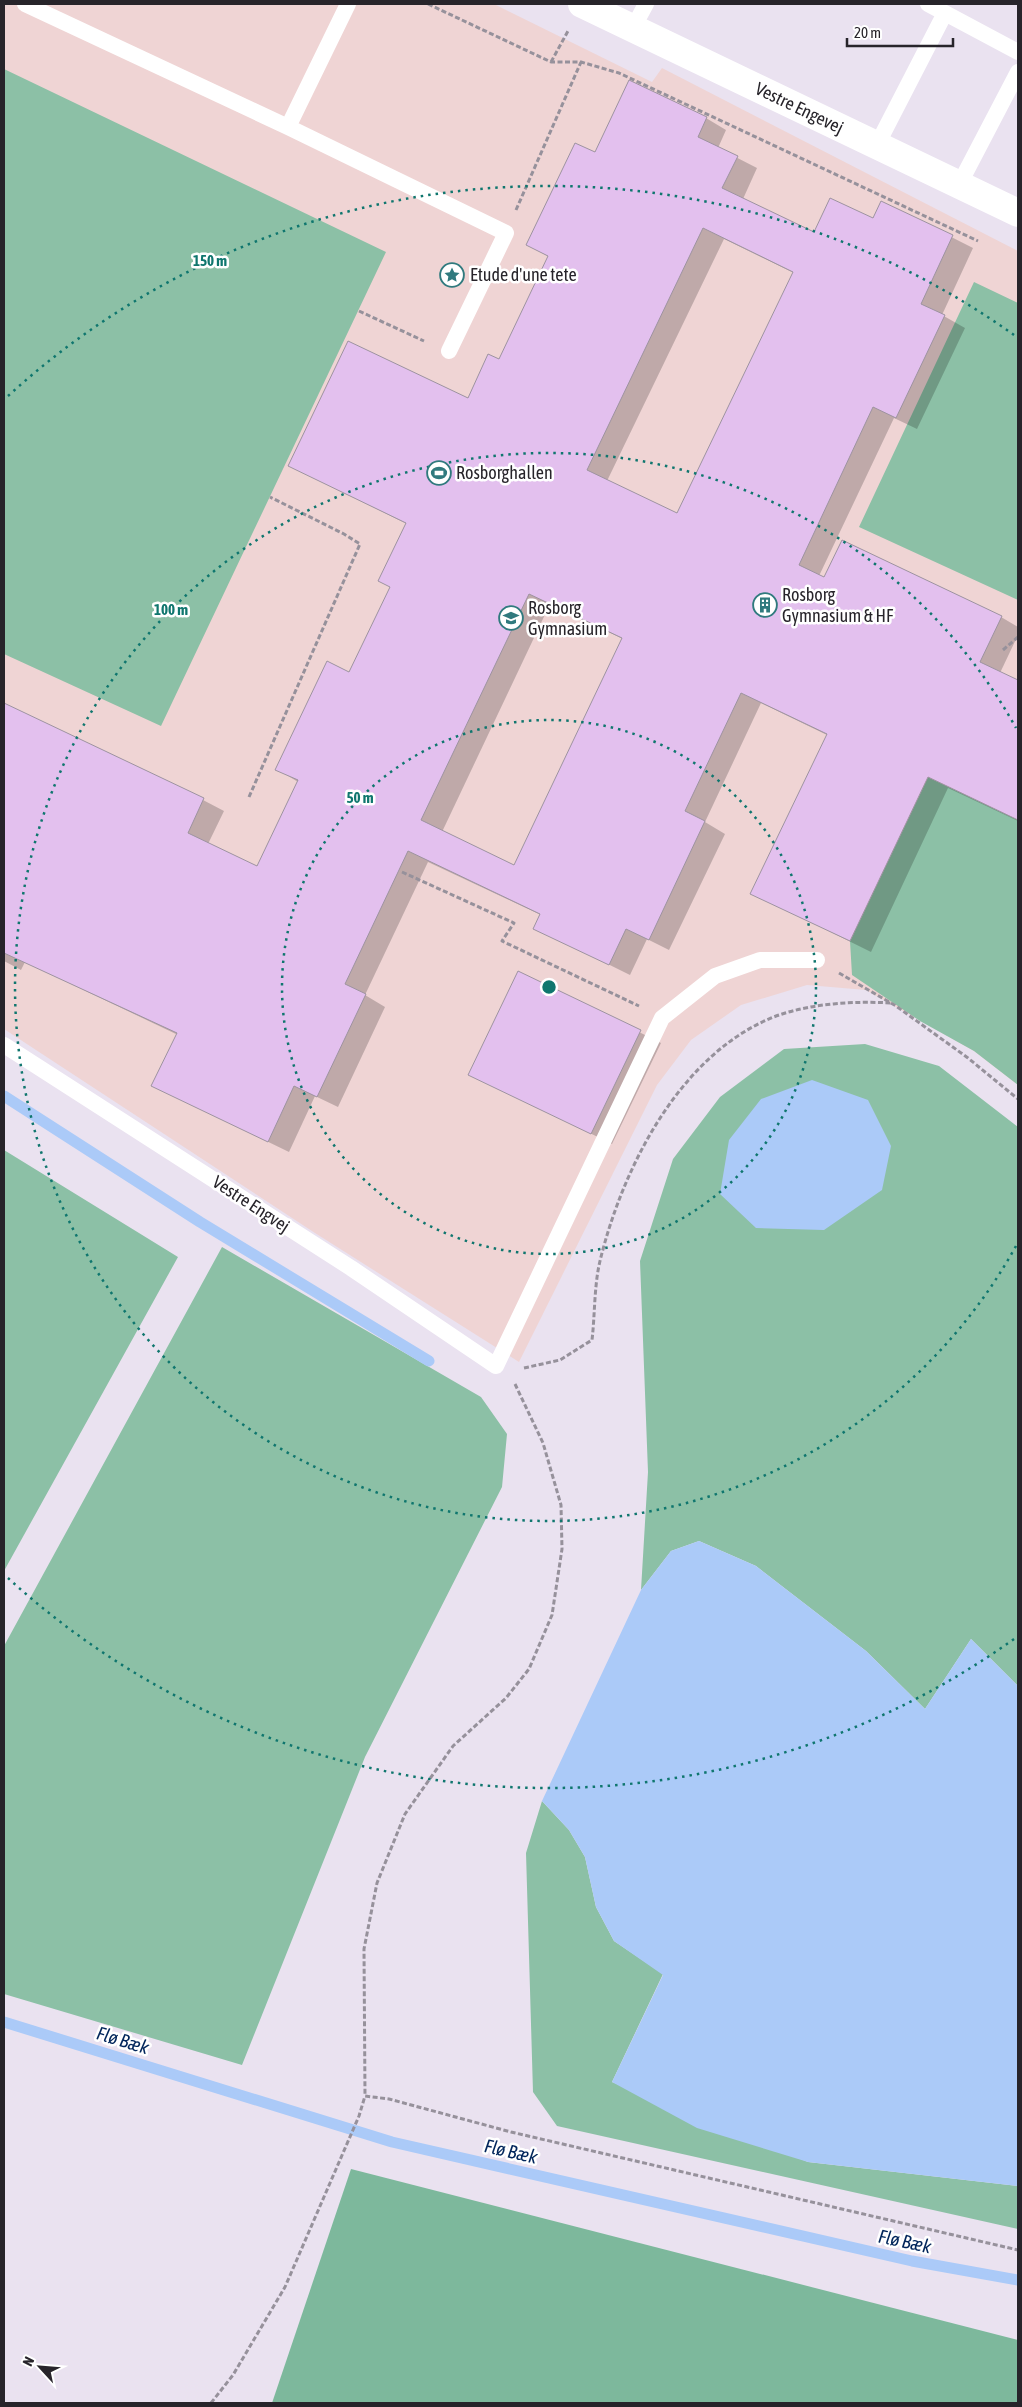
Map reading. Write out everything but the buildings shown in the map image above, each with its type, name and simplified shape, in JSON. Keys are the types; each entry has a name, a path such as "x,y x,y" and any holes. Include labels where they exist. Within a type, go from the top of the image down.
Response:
{"street":[{"name":"Vestre Engevej","path":"582,4 1018,213"}],"lane":[{"path":"24,4 288,127 506,233 449,351"},
{"path":"288,127 348,4"},
{"path":"633,28 646,4"},
{"path":"928,4 1018,52"},
{"path":"877,145 945,13"},
{"path":"959,184 1018,72"},
{"path":"496,1366 662,1018 715,976 760,960 817,960"},
{"name":"Vestre Engvej","path":"4,1045 351,1268 496,1366"}],"path":[{"path":"428,4 552,62 581,62 619,73 978,241"},
{"path":"506,233 581,62"},
{"path":"359,310 404,332"},
{"path":"248,797 360,544 270,497"},
{"path":"1003,650 1018,637"},
{"path":"402,872 514,923 502,942 662,1018"},
{"path":"817,960 892,1003 968,1058 1018,1099"},
{"path":"496,1366 517,1370 560,1360 592,1340 599,1262 626,1182 663,1112 702,1065 735,1036 779,1015 822,1006 870,1002 892,1003"},
{"path":"211,2403 233,2375 285,2287 359,2116 365,2096 364,1949 377,1882 404,1814 453,1746 506,1698 529,1669 552,1615 562,1549 561,1505 543,1443 518,1387 496,1366"},
{"path":"365,2096 389,2099 512,2132 1018,2250"}],"shaded area":[{"name":"Rosborg Gymnasium","path":"4,4 494,4 652,82 662,68 1018,251 1018,1085 974,1051 866,990 807,985 741,1005 691,1040 657,1085 519,1362 315,1233 4,1029"}],"green space":[{"path":"4,69 386,252 161,726 4,654"},
{"path":"974,282 1018,303 1018,600 859,527"},
{"path":"928,777 1018,820 1018,1085 974,1051 920,1021 852,975 850,941"},
{"path":"865,1044 939,1066 1018,1127 1018,1686 971,1639 925,1709 866,1651 756,1566 699,1541 671,1551 641,1590 648,1472 640,1261 673,1159 720,1097 784,1049"},
{"path":"4,1150 178,1257 4,1571"},
{"path":"222,1247 481,1397 507,1434 502,1487 365,1757 242,2065 4,1994 4,1646"},
{"path":"542,1801 569,1830 585,1857 596,1907 614,1941 663,1974 612,2082 808,2162 1018,2186 1018,2229 557,2126 533,2092 526,1853"},
{"path":"351,2169 1018,2340 1018,2403 272,2403"}],"water":[{"path":"812,1080 868,1100 891,1146 882,1190 824,1230 756,1228 720,1194 729,1140 761,1099"},
{"path":"699,1541 756,1566 866,1651 925,1709 971,1639 1018,1686 1018,2186 808,2162 697,2128 612,2082 663,1975 614,1941 596,1907 585,1857 569,1830 542,1801 641,1590 671,1551"}],"waterway":[{"path":"4,1096 200,1222 429,1361"},
{"name":"Flø Bæk","path":"4,2022 392,2142 912,2261 1018,2280"}],"place":[{"name":"Etude d'une tete","path":"452,275"},
{"name":"Rosborghallen","path":"439,473"},
{"name":"Rosborg Gymnasium & HF","path":"765,605"},
{"name":"Rosborg Gymnasium","path":"511,618"}]}
